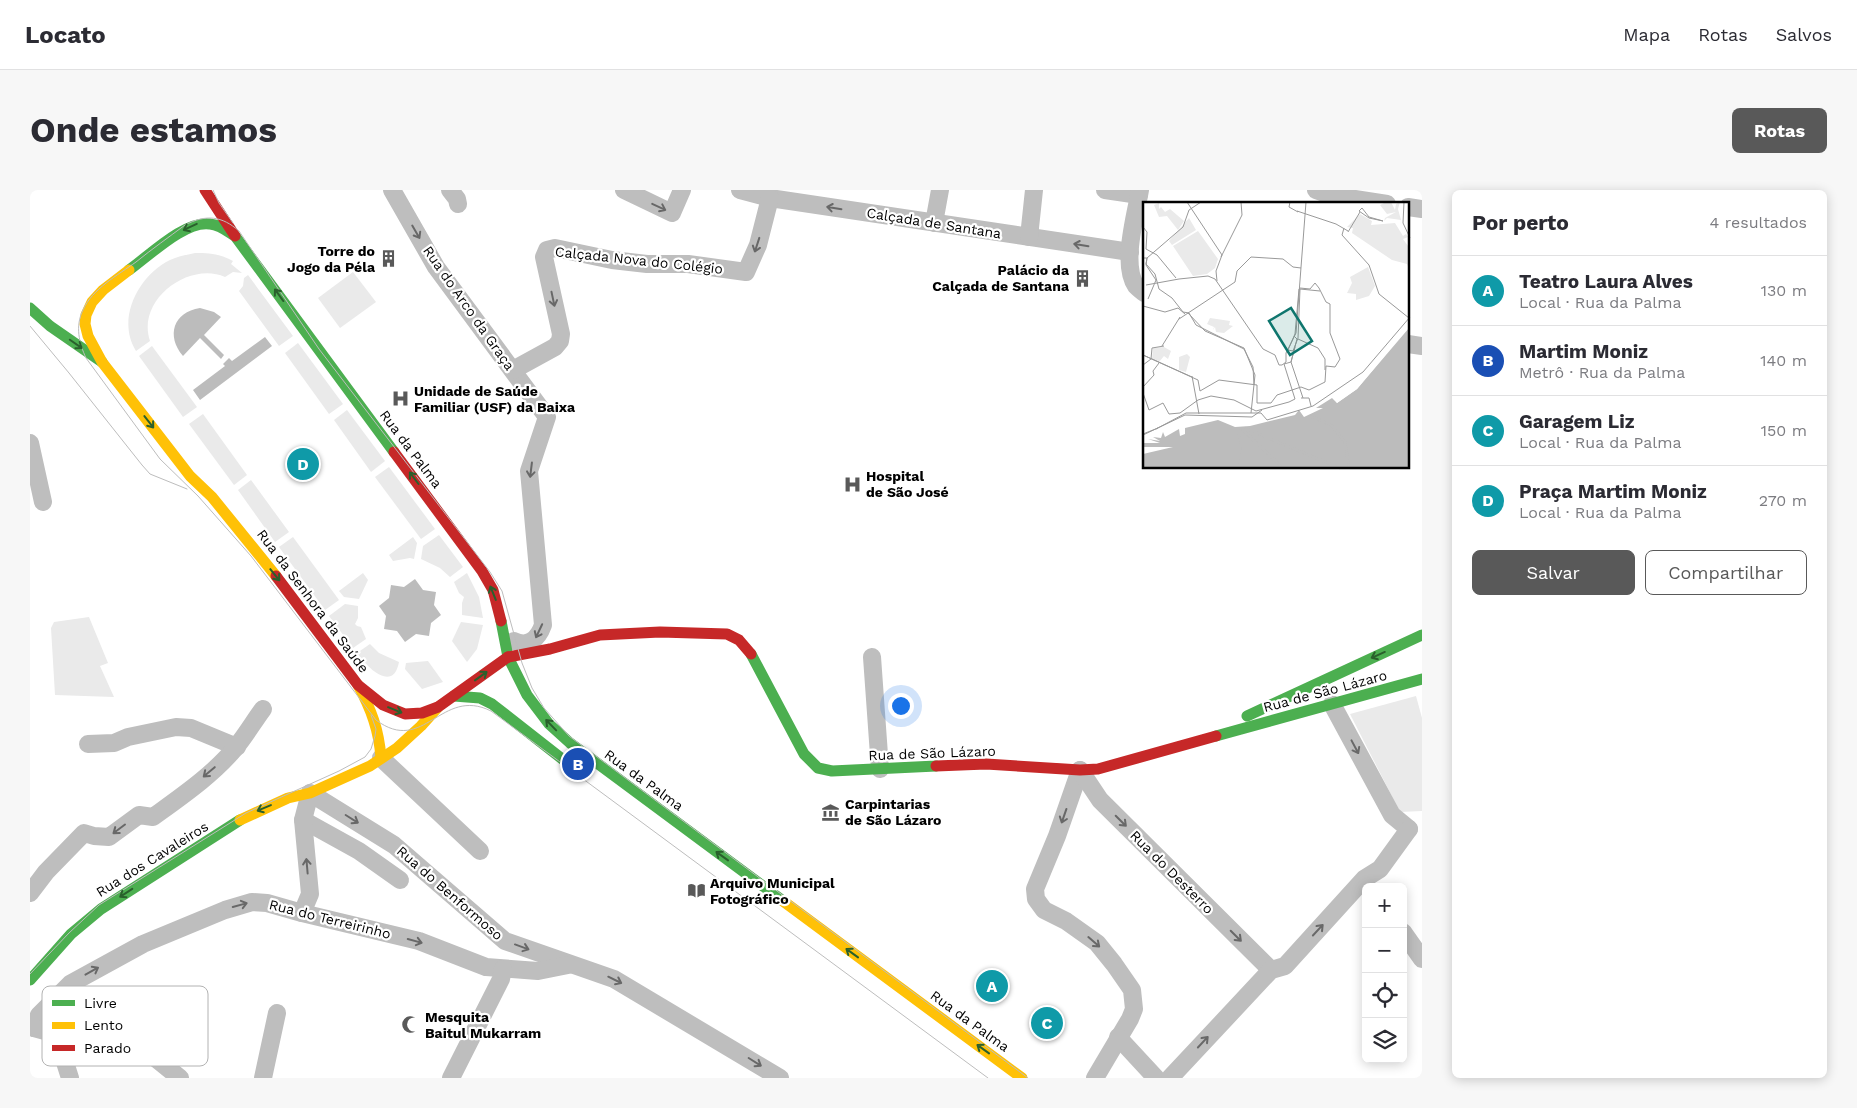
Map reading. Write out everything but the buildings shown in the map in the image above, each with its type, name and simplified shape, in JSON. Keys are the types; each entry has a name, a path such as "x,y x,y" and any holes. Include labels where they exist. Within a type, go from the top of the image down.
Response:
{"main road":[{"name":"Rua da Palma","path":"204,190 333,371 482,571 495,598 505,636 508,657 536,709 570,744 1022,1078"},
{"path":"102,362 88,336 85,324 86,315 92,302 103,290 181,232 195,224 214,224 223,227 235,236"},
{"path":"30,308 50,326 102,362"},
{"name":"Rua da Senhora da Saúde","path":"102,362 190,476 225,511 296,601 358,685 383,705 398,712 413,715 422,714 438,707"},
{"name":"Rua de São Lázaro","path":"508,657 550,649 600,635 660,632 727,634 738,640 754,657 804,754 810,762 818,768 832,771 986,764 1080,770 1098,769 1422,679"},
{"path":"1193,743 1300,690 1422,635"},
{"path":"438,707 508,657"},
{"path":"358,685 376,720 381,758"},
{"path":"454,696 480,698 492,704 583,774"},
{"name":"Rua dos Cavaleiros","path":"30,980 71,934 101,909 246,816 288,798 310,793 370,766 397,748 438,707"}],"street":[{"name":"Rua do Arco da Graça","path":"392,190 436,267 547,417 529,471 543,625 536,639 529,643 524,644 505,636"},
{"path":"624,190 672,213 682,190"},
{"name":"Calçada de Santana","path":"740,190 770,198 1130,252"},
{"path":"934,223 940,190"},
{"path":"1030,237 1034,190"},
{"path":"1105,190 1139,193 1130,252 1130,272 1136,286 1143,292"},
{"path":"1316,190 1330,195 1374,202"},
{"name":"Calçada Nova do Colégio","path":"513,370 555,347 560,341 561,334 544,257 547,250 555,248 612,260 647,264 688,264 746,272 758,245 770,198"},
{"path":"30,443 43,502"},
{"path":"872,657 880,769"},
{"path":"1332,704 1392,815 1415,827 1367,883"},
{"path":"30,893 46,872 84,833 94,836 109,836 139,815 153,817 215,768 237,747 263,708"},
{"path":"88,744 114,743 128,737 176,727 191,728 237,747"},
{"path":"381,758 480,851"},
{"path":"1080,770 1057,836 1035,889 1036,898 1044,910 1066,921 1097,943 1132,990 1134,1008 1130,1019 1094,1078"},
{"name":"Rua do Desterro","path":"1080,770 1100,800 1271,970"},
{"path":"302,913 310,894 303,820 310,793"},
{"name":"Rua do Benformoso","path":"310,793 394,845 505,941 614,979 780,1078"},
{"path":"303,820 359,851 400,880"},
{"path":"1170,1078 1271,970 1285,966 1362,888"},
{"name":"Rua do Terreirinho","path":"68,986 143,944 225,910 252,902 267,903 419,942 486,967 538,971 569,964"},
{"path":"1407,937 1422,958"},
{"path":"451,1078 501,979 503,969"},
{"name":"Rua do Terreirinho","path":"32,1030 42,1012"},
{"path":"263,1078 277,1014"},
{"path":"1118,1037 1156,1078"},
{"path":"66,1066 70,1078"},
{"path":"165,1066 180,1078"}],"shaded area":[{"path":"195,253 215,254 229,259 233,261 231,264 242,273 233,272 225,277 211,273 196,274 182,279 169,288 158,299 151,311 148,326 150,341 136,351 130,339 128,326 130,312 140,287 148,276 170,260"},
{"path":"353,272 376,302 340,328 318,298"},
{"path":"248,275 293,336 279,346 239,291 243,286 244,278"},
{"path":"200,308 214,312 221,317 204,335 224,355 221,359 200,338 183,356 175,341 175,326 178,320 191,310"},
{"path":"265,337 272,346 200,400 193,390 225,366 223,364 229,358 232,361"},
{"path":"298,343 343,404 329,414 285,353"},
{"path":"152,346 197,407 183,417 139,356"},
{"path":"347,410 385,461 371,472 334,420"},
{"path":"203,414 247,475 234,485 189,424"},
{"path":"389,467 435,529 421,539 375,477"},
{"path":"251,480 289,532 275,542 238,490"},
{"path":"439,535 463,567 450,577 440,568 421,559 423,546"},
{"path":"293,537 339,600 325,610 279,547"},
{"path":"413,537 417,543 414,559 393,561 389,555"},
{"path":"363,573 368,580 359,599 344,597 339,591"},
{"path":"467,573 479,597 483,618 462,615 464,597 459,593 454,582"},
{"path":"415,579 423,590 436,592 434,605 441,615 431,623 429,636 416,634 405,642 397,631 384,629 386,616 379,606 389,598 391,585 404,587"},
{"path":"345,604 358,606 358,618 355,624 361,627 366,639 353,648 329,616"},
{"path":"89,617 108,663 100,666 114,697 55,695 51,628 54,622"},
{"path":"461,622 483,625 477,649 467,662 452,641"},
{"path":"370,644 379,653 399,662 396,671 391,676 385,677 373,670 357,653"},
{"path":"428,661 443,682 422,689 405,669 406,663"},
{"path":"1416,696 1422,718 1422,811 1400,812 1350,714"}],"tram line":[{"path":"213,190 219,203 233,223"},
{"path":"988,1078 491,711 474,706 459,707 445,712 420,726 407,730 393,729 376,720 251,556 198,496 160,459 86,358 81,346 79,322 87,302 93,295 114,277 193,221 214,218 226,222 239,231 319,349 490,572 502,591 522,663 532,688 544,708 569,736 1028,1078"},
{"path":"30,326 150,474 187,489"},
{"path":"30,974 99,905 246,813 339,771 365,757 371,749 375,736 376,729 371,715"}],"traffic: fast":[{"path":"129,270 168,240 200,224 210,224 223,228 235,236 394,452"},
{"path":"30,308 50,326 102,362"},
{"path":"501,621 508,657 527,695 549,724 570,743 783,901"},
{"path":"1247,716 1422,635"},
{"path":"751,654 804,754 818,768 832,771 936,766"},
{"path":"1216,736 1422,679"},
{"path":"454,696 480,698 492,704 570,765"},
{"path":"30,980 71,934 101,909 240,820"}],"traffic: slow":[{"path":"129,270 103,290 92,302 86,315 85,324 88,336 102,362 190,476 212,497 276,576"},
{"path":"358,685 374,720 381,758"},
{"path":"240,820 288,798 310,793 370,766 397,748 438,707"},
{"path":"783,901 1022,1078"}],"traffic: jam":[{"path":"205,190 235,236"},
{"path":"394,452 482,571 493,590 501,621"},
{"path":"276,576 358,685 383,705 405,714 422,713 438,707 508,657"},
{"path":"508,657 550,649 600,635 660,632 727,634 739,640 751,654"},
{"path":"936,766 986,764 1080,770 1098,769 1216,736"}],"place":[{"name":"Torre do Jogo da Péla","path":"389,259"},
{"name":"Palácio da Calçada de Santana","path":"1083,278"},
{"name":"Unidade de Saúde Familiar (USF) da Baixa","path":"400,399"},
{"name":"Praça Martim Moniz","path":"303,464"},
{"name":"Hospital de São José","path":"852,484"},
{"name":"Martim Moniz","path":"578,764"},
{"name":"Carpintarias de São Lázaro","path":"831,812"},
{"name":"Arquivo Municipal Fotográfico","path":"696,891"},
{"name":"Teatro Laura Alves","path":"992,986"},
{"name":"Garagem Liz","path":"1047,1023"},
{"name":"Mesquita Baitul Mukarram","path":"411,1025"}]}
